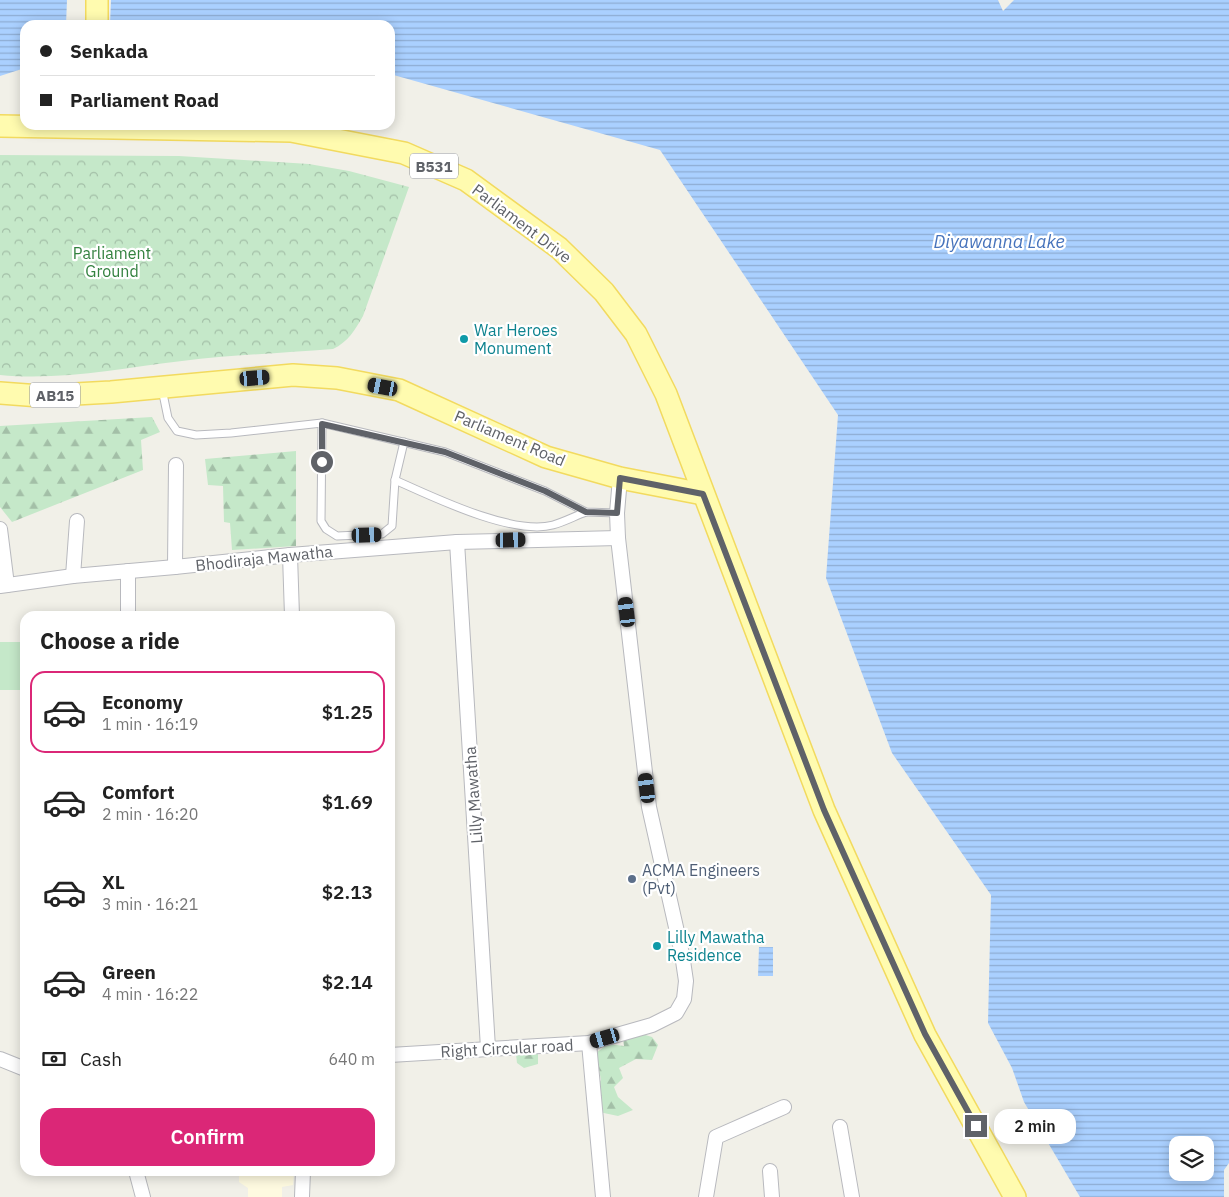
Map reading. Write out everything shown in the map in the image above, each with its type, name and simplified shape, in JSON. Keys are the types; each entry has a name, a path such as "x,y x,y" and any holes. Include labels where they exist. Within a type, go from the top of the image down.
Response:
{"main road":[{"path":"85,0 85,20"},
{"path":"97,20 98,0"},
{"name":"Parliament Drive","path":"0,126 20,126"},
{"name":"Parliament Drive","path":"210,130 291,132 404,153 466,180 559,248 604,292 636,334 666,394 703,494"},
{"name":"Parliament Road","path":"0,393 40,396 110,392 293,375 337,378 399,390 546,457 620,478 703,494"},
{"path":"703,494 824,810 925,1034 1015,1197"}],"street":[{"path":"175,567 176,465"},
{"name":"Right Circular road","path":"395,1055 589,1043 652,1025 676,1012 684,999 686,981 649,807 618,538 617,513 620,478"},
{"path":"73,576 77,521"},
{"path":"0,529 4,585"},
{"name":"Bhodiraja Mawatha","path":"4,585 73,576 290,555 457,542 618,538"},
{"name":"Lilly Mawatha","path":"457,542 488,1048"},
{"path":"290,555 292,611"},
{"path":"128,571 128,611"},
{"path":"589,1043 603,1197"},
{"path":"0,1059 20,1067"},
{"path":"706,1197 716,1137 784,1107"},
{"path":"840,1127 852,1197"},
{"path":"770,1172 772,1197"},
{"path":"137,1176 143,1197"},
{"path":"302,1197 303,1176"}],"lane":[{"path":"162,386 168,418 177,431 196,435 231,434 322,424 445,452 545,491 586,512"},
{"path":"322,424 321,521 326,529 336,536 382,534 392,526 395,480 404,442"},
{"path":"395,480 462,509 520,526 552,526 586,512 617,513"}],"shaded area":[{"path":"239,1176 294,1176 293,1185 282,1187 282,1197 248,1197 248,1188 239,1182"}],"green space":[{"name":"Parliament Ground","path":"0,155 179,156 309,164 349,171 409,187 363,316 347,339 333,349 201,359 68,375 0,375"},
{"path":"152,417 160,432 141,440 143,470 12,522 0,507 0,426"},
{"path":"296,451 296,546 232,550 230,523 224,522 223,486 208,485 205,459"},
{"path":"0,642 20,642 20,690 0,690"},
{"path":"639,1033 652,1037 658,1045 652,1060 636,1059 619,1068 623,1078 614,1087 618,1097 633,1110 618,1116 599,1112 598,1085 601,1080 596,1053 608,1044 624,1046 623,1038"},
{"path":"520,1047 538,1049 538,1064 524,1068 517,1063 516,1054"}],"water":[{"path":"0,0 67,0 66,20 20,20 20,70 0,76"},
{"name":"Diyawanna Lake","path":"111,0 998,0 1003,11 1014,0 1229,0 1229,1163 1224,1170 1224,1197 1080,1197 1024,1102 1012,1068 988,1023 991,895 892,753 826,578 838,415 660,150 395,75 395,20 110,20"},
{"path":"759,947 773,947 773,976 758,976"}],"place":[{"name":"War Heroes Monument","path":"464,339"},
{"name":"ACMA Engineers (Pvt)","path":"632,879"},
{"name":"Lilly Mawatha Residence","path":"657,946"}],"route":[{"path":"322,462 322,424 445,452 545,491 586,512 617,513 620,478 703,494 824,810 925,1034 976,1126"}]}
